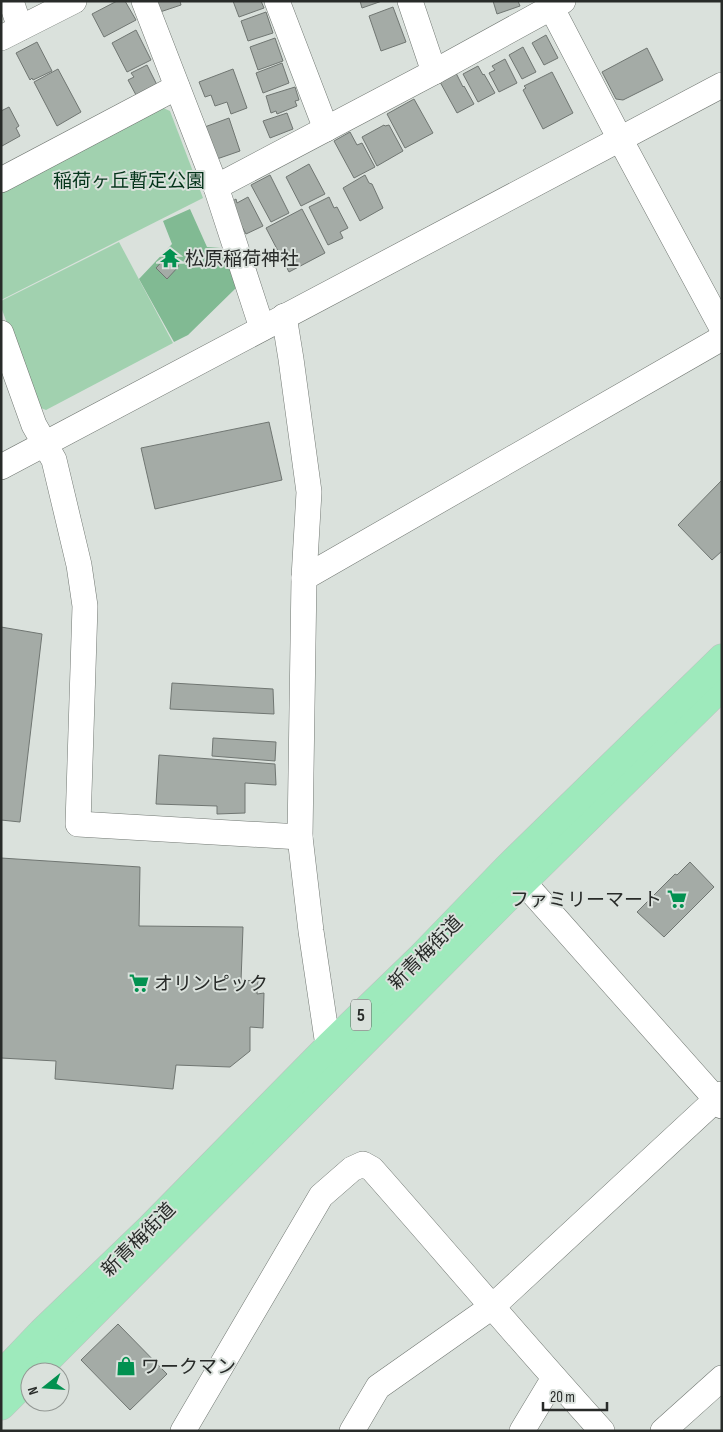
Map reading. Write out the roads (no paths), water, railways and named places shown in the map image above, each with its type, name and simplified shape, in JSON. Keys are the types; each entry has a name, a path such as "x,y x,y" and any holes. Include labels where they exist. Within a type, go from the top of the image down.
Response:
{"main road":[{"name":"新青梅街道","path":"516,874 722,658"},
{"name":"新青梅街道","path":"44,1362 336,1054 420,958 516,874 722,686"},
{"name":"新青梅街道","path":"1,1375 42,1332 150,1228 336,1054"},
{"path":"1,1406 20,1387"}],"street":[{"path":"11,1 11,33 74,1"},
{"path":"144,1 216,187 273,322 291,359 309,492 304,578 300,837 312,941 327,1038 336,1054"},
{"path":"277,1 326,129"},
{"path":"410,1 434,72"},
{"path":"216,187 434,72 554,3 620,139 722,328"},
{"path":"1,467 722,85"},
{"path":"1,180 177,87"},
{"path":"1,333 34,425 54,460 79,565 85,606 78,824 300,837"},
{"path":"304,578 722,338"},
{"path":"352,1431 378,1387 493,1306 720,1100 516,874"},
{"path":"183,1431 321,1196 352,1169 363,1164 372,1169 602,1431"},
{"path":"522,1431 554,1378"},
{"path":"663,1431 722,1379"}],"place":[{"name":"松原稲荷神社","path":"170,258"},
{"name":"ファミリーマート","path":"677,899"},
{"name":"オリンピック","path":"139,983"},
{"name":"ワークマン","path":"126,1366"}],"park label":[{"name":"稲荷ヶ丘暫定公園","path":"129,180"}]}
